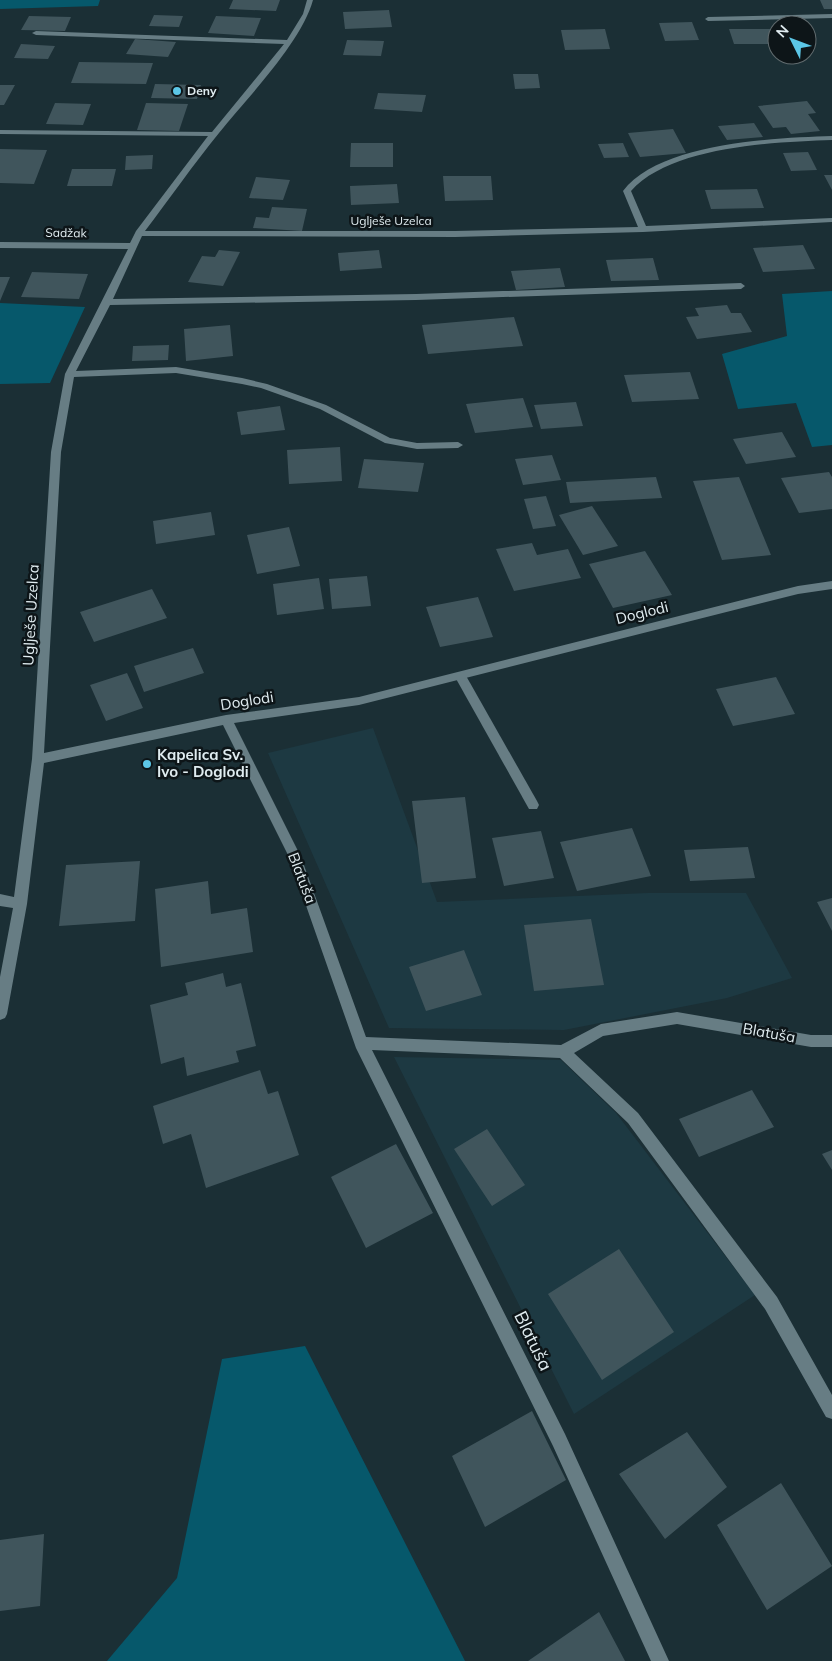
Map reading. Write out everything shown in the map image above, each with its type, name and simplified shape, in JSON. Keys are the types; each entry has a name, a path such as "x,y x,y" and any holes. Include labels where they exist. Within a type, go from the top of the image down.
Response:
{"street":[{"name":"Uglješe Uzelca","path":"0,1014 20,904 38,759 56,452 70,374 107,302 139,233 214,134 288,42 306,14 310,0"},
{"path":"708,19 832,16"},
{"path":"36,33 288,42"},
{"path":"0,132 214,134"},
{"path":"643,230 627,191 631,184 656,170 681,159 727,146 832,138"},
{"name":"Uglješe Uzelca","path":"139,233 455,234 643,230 832,220"},
{"name":"Sadžak","path":"0,245 132,246"},
{"path":"107,302 416,298 741,286"},
{"path":"70,374 176,370 242,381 264,386 323,407 388,441 417,446 458,446"},
{"name":"Doglodi","path":"38,759 226,720 359,701 461,677 798,590 832,585"},
{"path":"461,677 533,805"},
{"name":"Blatuša","path":"226,720 295,858 362,1043 554,1432 660,1661"},
{"path":"0,900 20,904"},
{"name":"Blatuša","path":"563,1052 601,1030 677,1018 811,1041 832,1042"},
{"path":"362,1043 563,1052 632,1118 765,1295 832,1411"}],"shaded area":[{"path":"0,0 100,0 98,6 0,9"},
{"path":"832,291 832,445 812,447 796,403 738,409 722,354 787,336 782,294"},
{"path":"0,303 85,307 50,383 0,384"},
{"path":"373,728 437,902 648,893 746,893 792,978 727,998 564,1030 389,1028 268,753"},
{"path":"394,1057 561,1060 616,1113 755,1295 574,1414"},
{"path":"305,1346 465,1661 107,1661 177,1578 222,1359"}],"building":[{"path":"233,0 280,0 276,11 229,9"},
{"path":"820,0 832,0 832,9 824,9"},
{"path":"389,10 392,27 345,29 343,12"},
{"path":"154,15 183,16 179,27 149,26"},
{"path":"29,16 71,17 65,31 21,30"},
{"path":"216,16 261,18 254,36 208,33"},
{"path":"692,22 699,40 665,41 659,23"},
{"path":"605,29 610,49 565,50 561,30"},
{"path":"729,29 767,29 767,44 734,44"},
{"path":"135,39 176,42 168,57 126,54"},
{"path":"347,40 384,41 381,56 343,55"},
{"path":"21,44 55,46 48,59 14,58"},
{"path":"79,62 153,63 146,84 71,83"},
{"path":"513,74 538,74 540,88 515,89"},
{"path":"155,84 201,85 197,99 151,98"},
{"path":"0,85 15,85 4,105 0,105"},
{"path":"378,93 426,95 422,112 374,109"},
{"path":"807,101 816,113 808,114 820,131 791,134 786,127 773,128 758,106"},
{"path":"55,103 91,104 83,125 46,124"},
{"path":"146,103 188,104 179,131 137,130"},
{"path":"754,123 763,137 727,140 718,126"},
{"path":"673,129 686,153 640,157 628,133"},
{"path":"351,143 393,143 393,167 350,167"},
{"path":"623,143 629,157 604,158 598,144"},
{"path":"0,149 47,150 34,184 0,183"},
{"path":"808,152 817,170 791,171 783,153"},
{"path":"153,155 152,169 125,170 126,156"},
{"path":"72,169 116,169 112,186 67,186"},
{"path":"824,175 832,175 832,190"},
{"path":"443,176 491,176 493,200 445,201"},
{"path":"256,177 290,180 283,200 249,198"},
{"path":"397,184 399,203 351,205 350,186"},
{"path":"757,189 764,208 711,209 705,190"},
{"path":"272,207 307,209 302,231 253,228 256,217 269,218"},
{"path":"803,245 815,269 763,272 753,248"},
{"path":"219,250 240,252 223,286 188,282 202,256 215,257"},
{"path":"379,250 382,268 340,271 338,253"},
{"path":"653,258 659,280 611,281 606,260"},
{"path":"560,268 565,287 516,290 511,271"},
{"path":"32,272 88,274 79,299 21,297"},
{"path":"0,277 10,277 0,301"},
{"path":"727,305 731,313 741,313 752,332 697,339 686,317 699,316 695,308"},
{"path":"514,317 523,346 428,354 422,325"},
{"path":"230,325 233,356 186,361 184,329"},
{"path":"169,345 168,360 132,361 133,346"},
{"path":"690,372 699,399 632,402 624,375"},
{"path":"523,398 533,427 475,433 466,404"},
{"path":"576,402 583,426 541,429 534,405"},
{"path":"280,406 285,430 241,435 237,412"},
{"path":"782,432 796,457 746,464 733,439"},
{"path":"340,447 342,481 289,484 287,450"},
{"path":"552,455 561,480 523,485 515,459"},
{"path":"364,459 424,463 418,492 358,488"},
{"path":"829,472 832,477 832,509 799,513 781,478"},
{"path":"656,477 662,498 570,503 566,482"},
{"path":"739,477 771,555 722,560 693,481"},
{"path":"546,496 556,526 533,529 524,499"},
{"path":"592,506 618,546 583,555 559,515"},
{"path":"211,512 215,535 156,544 153,521"},
{"path":"289,527 300,566 257,574 247,535"},
{"path":"532,543 537,555 568,549 581,578 514,591 496,549"},
{"path":"645,551 672,595 613,608 589,564"},
{"path":"367,576 371,606 332,609 329,579"},
{"path":"319,578 324,609 277,615 273,584"},
{"path":"152,589 167,618 94,642 80,612"},
{"path":"478,597 493,637 440,647 426,607"},
{"path":"193,648 204,673 144,692 134,666"},
{"path":"127,673 143,708 106,721 90,685"},
{"path":"776,677 795,714 733,726 716,689"},
{"path":"465,797 476,878 422,883 412,801"},
{"path":"632,828 651,876 577,891 560,842"},
{"path":"541,831 554,878 504,886 492,838"},
{"path":"748,847 755,878 690,881 684,850"},
{"path":"140,861 135,921 59,926 66,865"},
{"path":"208,881 211,914 247,908 253,952 161,967 155,889"},
{"path":"832,898 832,931 817,902"},
{"path":"591,919 604,985 534,991 524,925"},
{"path":"464,950 482,995 426,1011 409,967"},
{"path":"223,973 226,987 241,983 256,1046 236,1051 239,1062 187,1076 184,1057 161,1064 150,1005 188,995 185,983"},
{"path":"260,1070 268,1094 278,1091 299,1155 206,1188 191,1134 163,1144 153,1106"},
{"path":"752,1090 774,1127 699,1157 679,1119"},
{"path":"487,1129 525,1185 492,1206 454,1149"},
{"path":"396,1144 433,1213 366,1248 331,1177"},
{"path":"832,1150 832,1170 822,1154"},
{"path":"619,1249 674,1332 602,1380 548,1294"},
{"path":"532,1411 566,1480 485,1527 452,1456"},
{"path":"687,1432 727,1487 665,1539 619,1474"},
{"path":"781,1483 832,1566 767,1610 717,1525"},
{"path":"44,1534 40,1606 0,1611 0,1540"},
{"path":"599,1612 625,1661 528,1661"}],"place":[{"name":"Deny","path":"177,91"},
{"name":"Kapelica Sv. Ivo - Doglodi","path":"147,764"}]}
